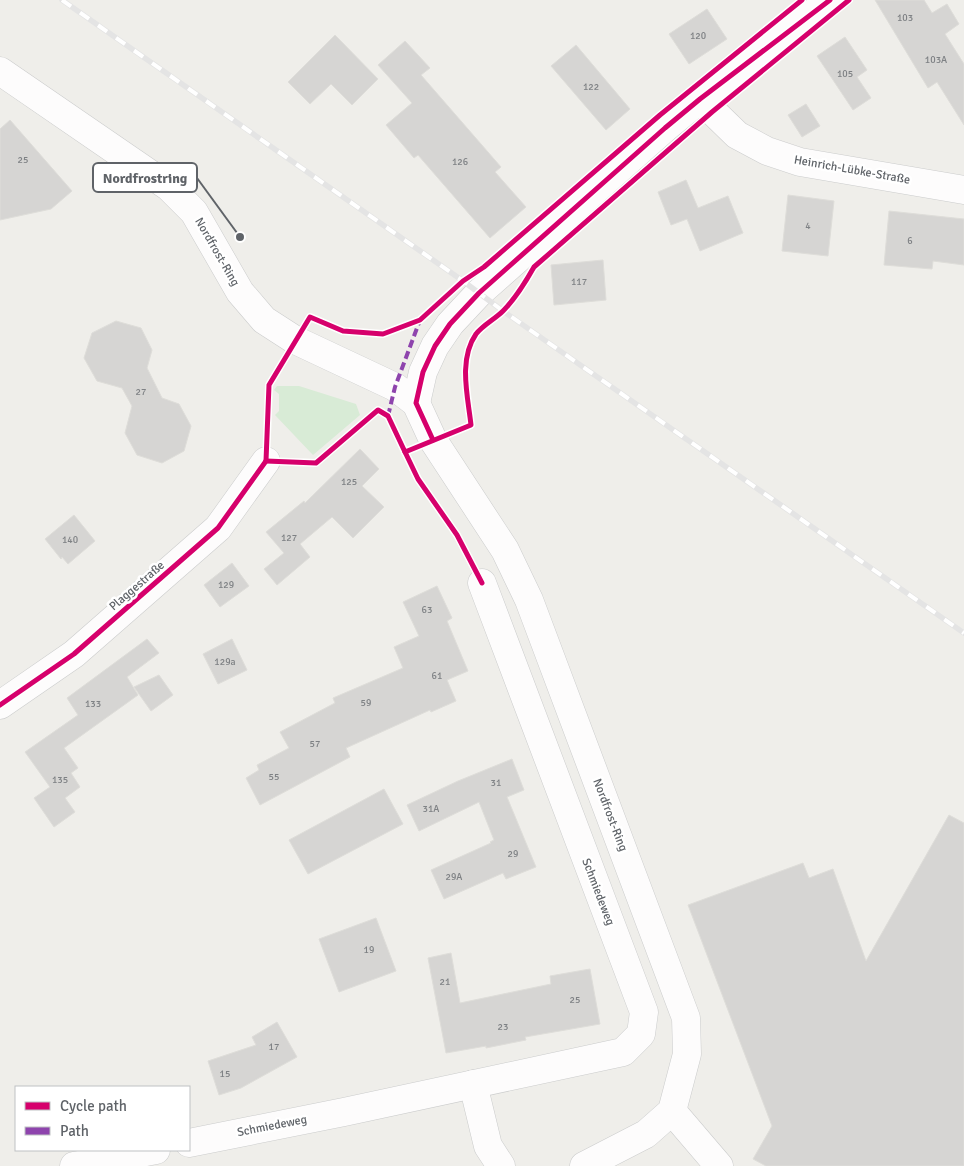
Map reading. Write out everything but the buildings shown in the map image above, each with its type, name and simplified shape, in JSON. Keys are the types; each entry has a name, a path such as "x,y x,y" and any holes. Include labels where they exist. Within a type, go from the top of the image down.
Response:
{"street":[{"path":"416,403 423,372 435,346 450,324 474,299 658,134 700,99 830,0"},
{"name":"Nordfrost-Ring","path":"0,71 169,187 194,212 240,292 264,320 296,340 395,387 416,403 433,440 505,550 529,600 686,1018 688,1054 672,1111"},
{"name":"Heinrich-Lübke-Straße","path":"700,99 737,135 767,151 800,162 964,190"},
{"name":"Plaggestraße","path":"0,705 74,654 218,528 266,461"},
{"name":"Schmiedeweg","path":"190,1143 623,1052 642,1034 644,1012 482,583"},
{"path":"473,1084 488,1146 501,1166"},
{"path":"584,1166 646,1134 672,1111 719,1166"},
{"path":"74,1166 151,1151"}],"green space":[{"path":"277,386 299,386 356,404 360,415 313,455 275,415 279,411 279,394 274,390"}],"railway":[{"path":"62,0 964,633"}],"marked path":[{"path":"388,416 395,387 420,320"}],"cycle path":[{"path":"266,461 269,385 310,317 343,331 383,334 420,320 463,281 484,267 660,115 802,0"},
{"path":"433,440 416,403 423,372 435,346 450,324 479,293 665,128 830,0"},
{"path":"266,461 316,463 378,410 388,416 405,452 471,425 466,379 467,355 470,344 476,334 512,301 534,267 712,112 849,0"},
{"path":"405,452 418,479 457,535 482,583"},
{"path":"0,705 74,654 218,528 266,461"}],"place":[{"name":"Nordfrostring","path":"240,237"}]}
